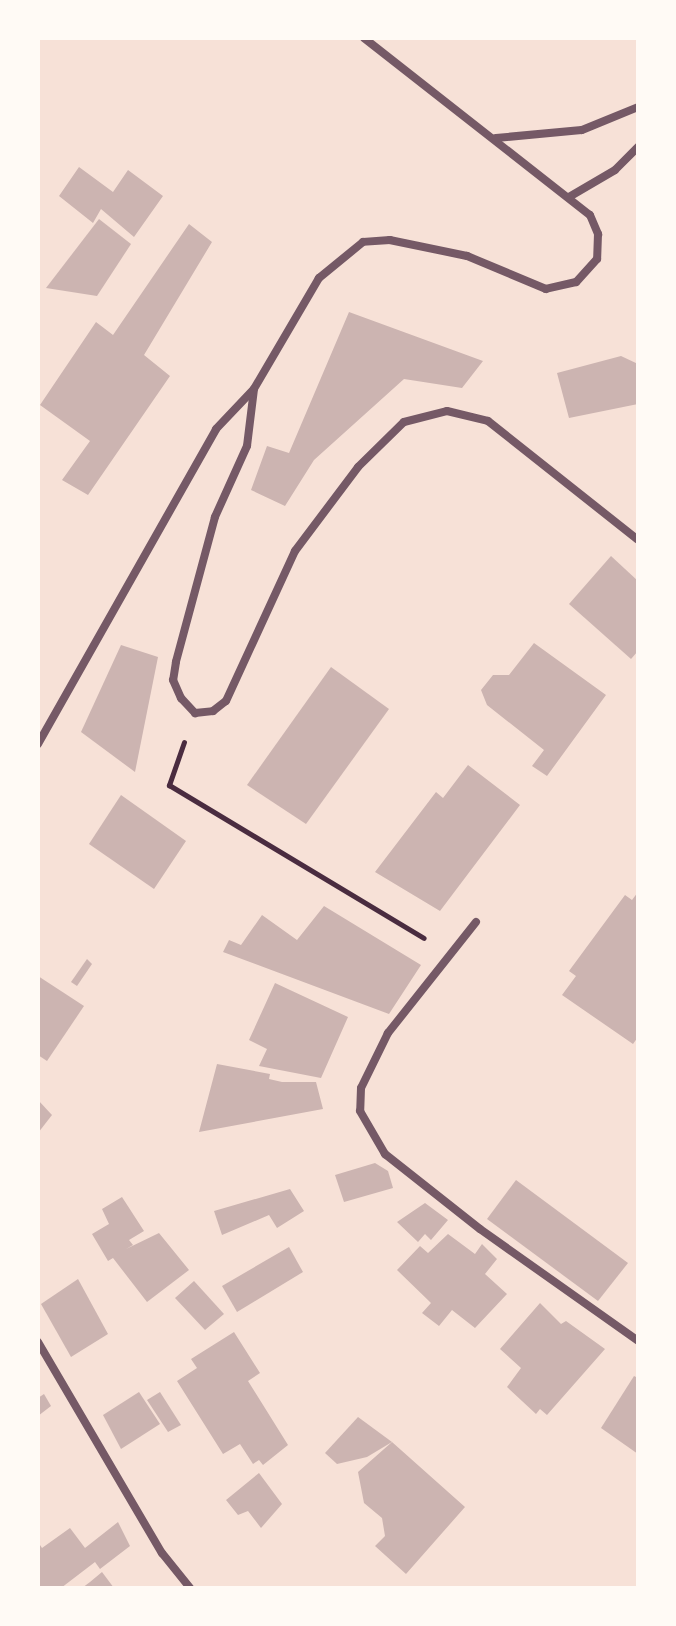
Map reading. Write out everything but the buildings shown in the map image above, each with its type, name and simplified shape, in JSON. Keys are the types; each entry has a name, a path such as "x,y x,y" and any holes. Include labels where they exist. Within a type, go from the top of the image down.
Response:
{"street":[{"path":"38,744 216,429 254,389 319,278 363,242 390,240 467,256 546,289 576,282 597,259 598,234 590,215 496,138 364,38"},
{"path":"496,138 582,130 638,107"},
{"path":"569,197 615,170 638,147"},
{"path":"254,389 247,446 215,517 176,662 173,680 195,713 213,711 226,701 295,551 358,467 404,422 447,411 488,421 638,540"},
{"path":"476,922 388,1033 370,1065 360,1111 369,1132 385,1154 480,1229 638,1341"},
{"path":"38,1342 162,1553 190,1588"}],"path":[{"path":"195,713 169,785 452,955"}]}
